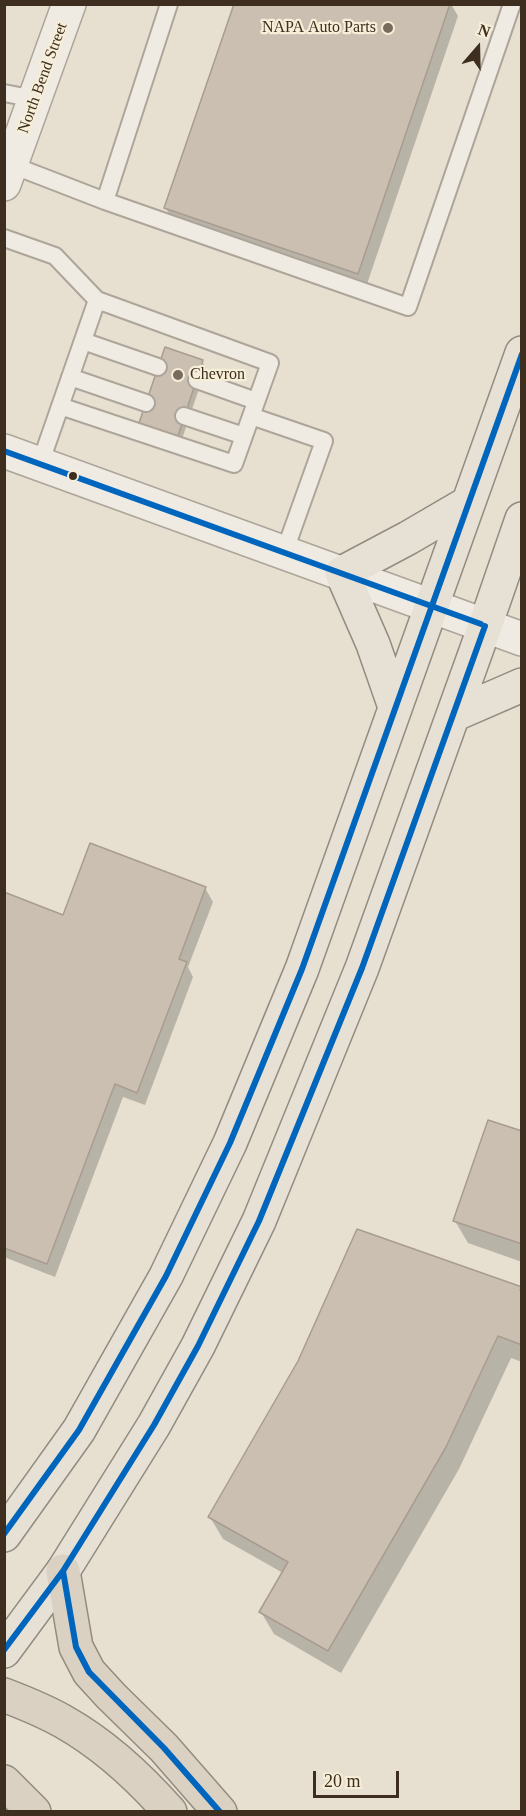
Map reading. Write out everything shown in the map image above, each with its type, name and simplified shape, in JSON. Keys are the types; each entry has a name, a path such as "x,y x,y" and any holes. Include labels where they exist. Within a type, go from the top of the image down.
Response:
{"highway":[{"path":"63,1571 76,1647 89,1672 164,1748 220,1812"},
{"path":"4,1695 34,1706 80,1732 140,1780 170,1812"},
{"path":"4,1782 34,1812"}],"main road":[{"path":"4,1535 79,1430 166,1276 230,1143 302,969 522,353"},
{"path":"396,707 373,644 342,573 468,503"},
{"path":"4,1651 63,1571 160,1415 198,1346 259,1221 362,968 521,525"},
{"path":"453,715 522,685"}],"street":[{"name":"North Bend Street","path":"8,175 20,96 69,4"},
{"path":"4,451 522,639"}],"lane":[{"path":"105,201 169,4"},
{"path":"8,175 105,201 408,307 513,4"},
{"path":"4,238 55,256 97,300 270,363 234,464 60,406"},
{"path":"40,464 97,300"},
{"path":"83,340 158,367"},
{"path":"70,377 146,403"},
{"path":"197,380 324,441 284,553"},
{"path":"184,416 244,436"}],"building":[{"path":"234,4 450,4 358,274 164,208"},
{"path":"165,347 203,360 178,436 139,423"},
{"path":"90,843 206,887 179,959 187,962 137,1093 115,1084 47,1264 4,1248 4,892 63,915"},
{"path":"488,1120 522,1131 522,1244 453,1221"},
{"path":"357,1229 522,1287 520,1290 522,1291 522,1345 498,1336 446,1447 328,1651 259,1612 288,1562 208,1517 298,1361"}],"transit line":[{"path":"4,1534 79,1430 166,1276 230,1143 302,969 522,354"},
{"path":"4,451 481,624"},
{"path":"4,1650 63,1571 154,1425 198,1346 259,1221 362,968 485,626"},
{"path":"63,1571 76,1647 89,1672 164,1748 220,1812"}],"place":[{"name":"NAPA Auto Parts","path":"388,28"},
{"name":"Chevron","path":"178,375"}]}
